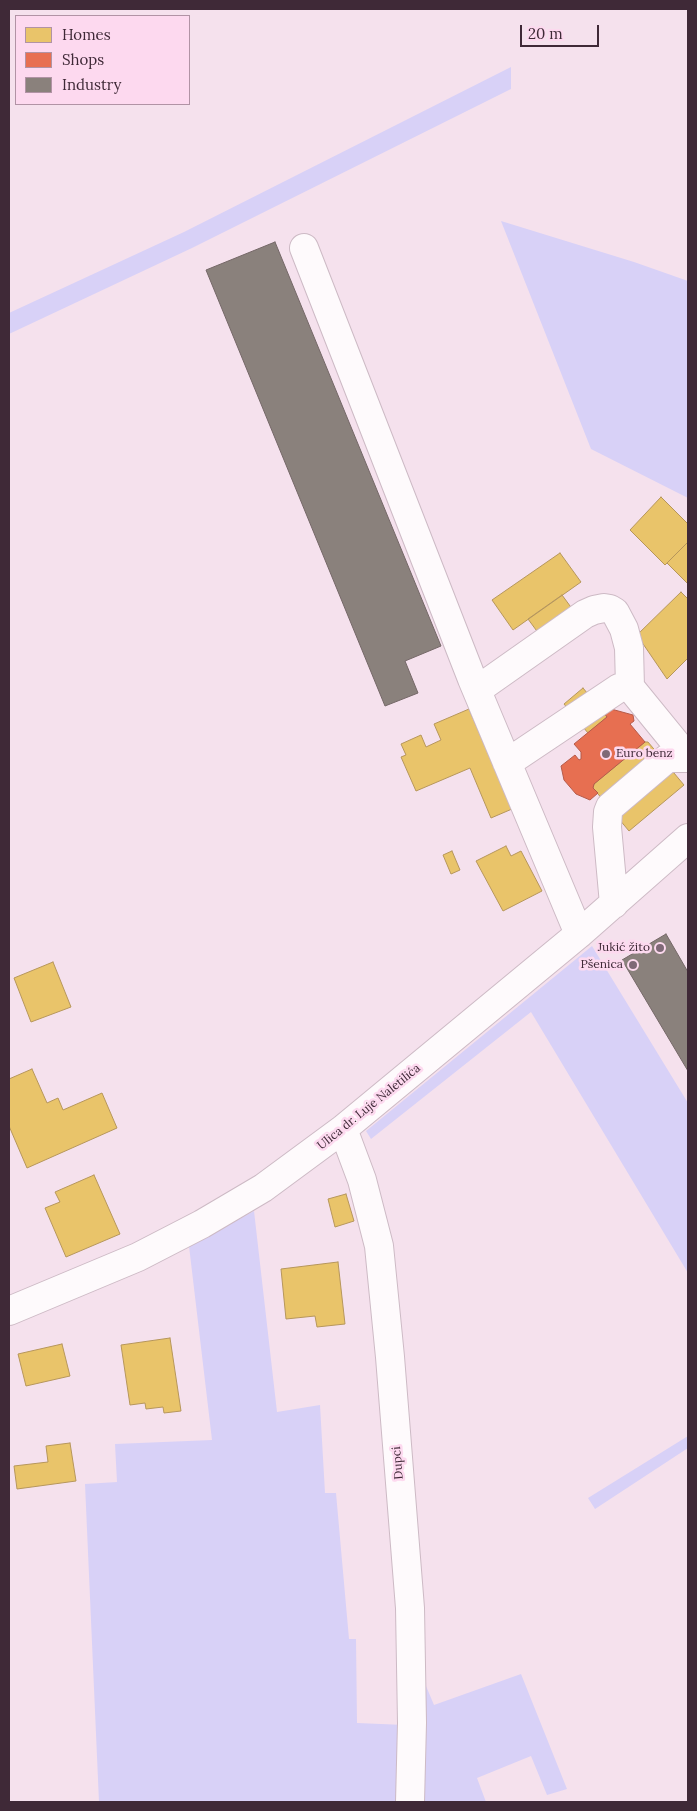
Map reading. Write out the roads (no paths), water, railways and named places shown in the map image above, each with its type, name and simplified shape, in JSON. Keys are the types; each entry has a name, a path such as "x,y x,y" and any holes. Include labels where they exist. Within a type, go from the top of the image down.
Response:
{"street":[{"path":"304,248 477,690 579,934"},
{"path":"477,690 585,614 594,610 610,609 615,612 624,629 629,648 630,687 688,757"},
{"path":"507,763 619,688 630,687"},
{"path":"614,904 607,828 610,807 668,758 688,757"},
{"name":"Ulica dr. Luje Naletilića","path":"9,1311 138,1257 202,1224 263,1188 343,1129 579,934 688,838"},
{"name":"Dupci","path":"343,1129 362,1180 378,1246 390,1357 410,1608 412,1723 410,1802"}],"place":[{"name":"Euro benz","path":"606,754"},
{"name":"Jukić žito","path":"660,948"},
{"name":"Pšenica","path":"633,965"}]}
